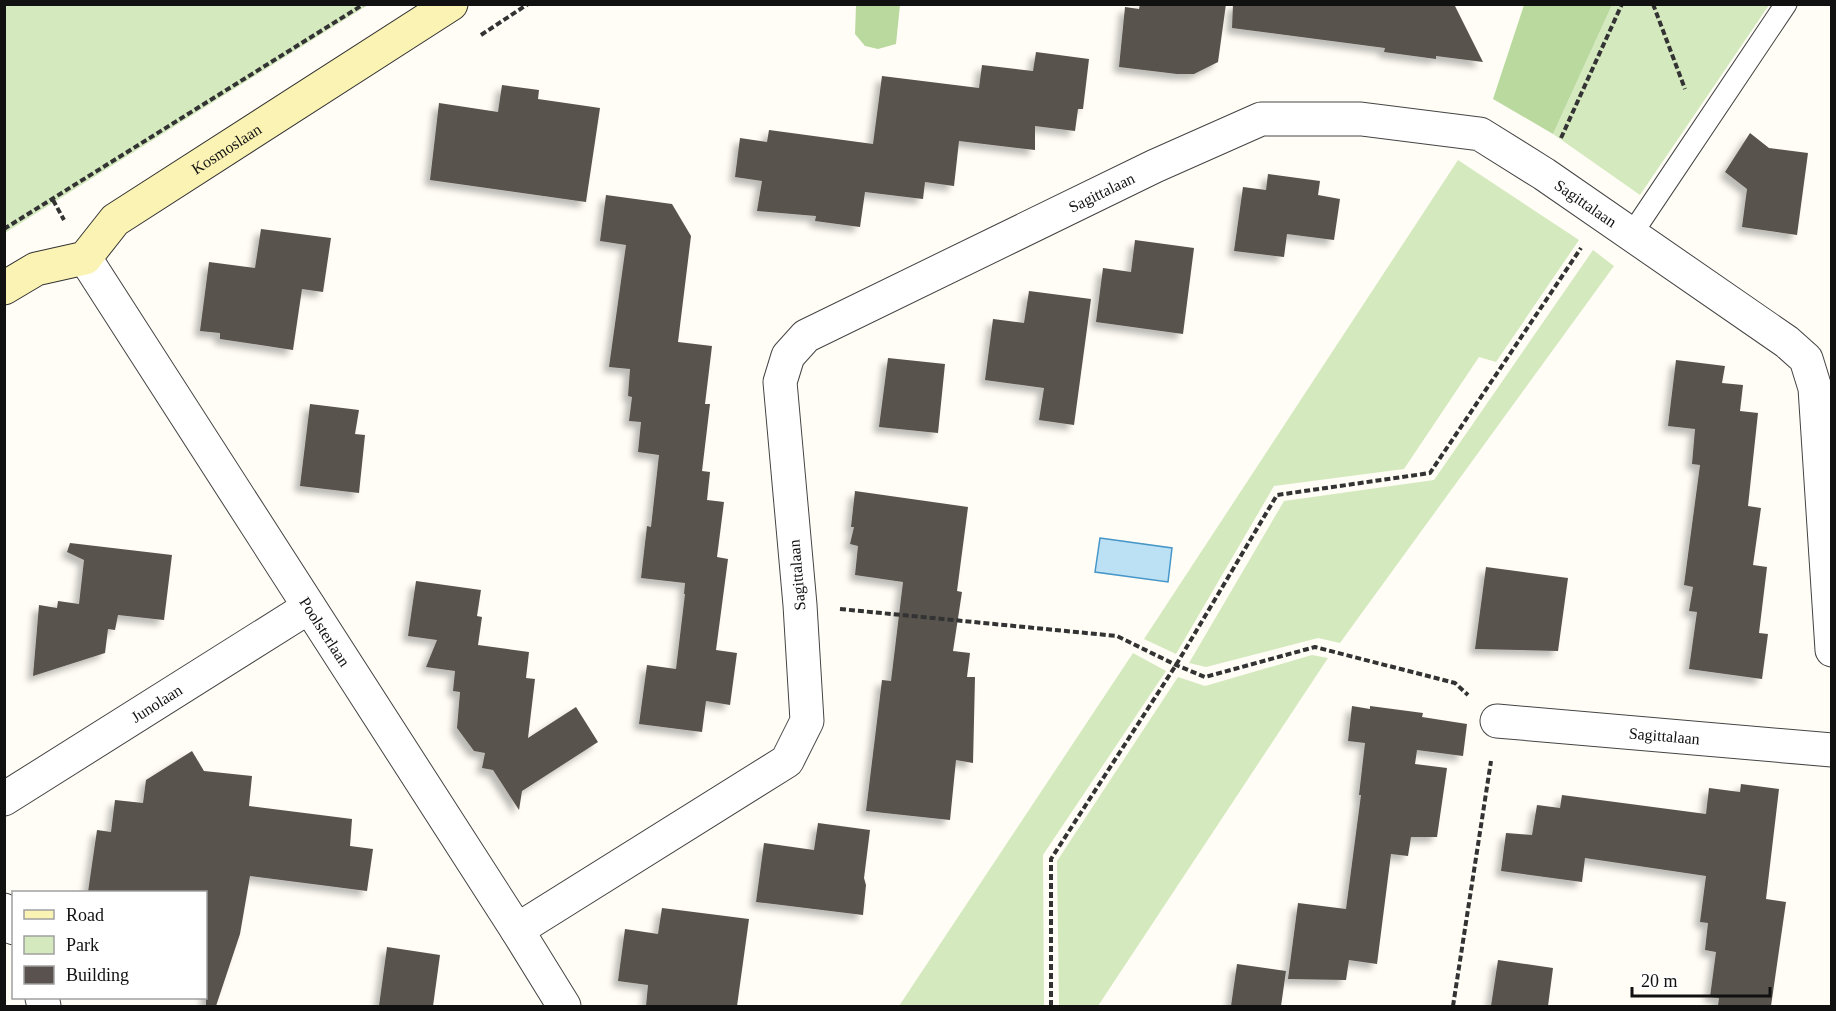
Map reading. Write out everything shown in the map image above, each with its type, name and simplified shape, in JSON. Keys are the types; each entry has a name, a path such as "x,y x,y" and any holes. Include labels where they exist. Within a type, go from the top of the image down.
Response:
{"street":[{"name":"Kosmoslaan","path":"85,258 115,220 451,4"},
{"name":"Sagittalaan","path":"517,930 787,761 807,721 800,605 780,382 788,356 806,336 1155,166 1261,119 1361,120 1480,134 1544,174 1787,342 1806,359 1815,388 1832,650"},
{"path":"4,288 36,269 85,258"},
{"name":"Poolsterlaan","path":"85,258 564,1006"},
{"name":"Junolaan","path":"4,799 309,607"},
{"name":"Sagittalaan","path":"1497,721 1832,750"},
{"path":"4,910 12,924"}],"lane":[{"path":"1631,235 1786,4"}],"path":[{"path":"4,229 364,4"},
{"path":"1544,174 1622,4"},
{"path":"1653,4 1702,131"},
{"path":"1051,1006 1051,859 1176,665 1277,495 1430,473 1603,215"},
{"path":"800,605 1118,636 1205,677 1315,647 1455,683 1497,721 1454,1006"}],"green space":[{"path":"5,4 368,4 368,5 5,233"},
{"path":"856,5 900,5 896,44 878,49 865,46 855,34"},
{"path":"1524,5 1612,5 1553,134 1493,99"},
{"path":"1612,5 1769,5 1640,195 1553,134"},
{"path":"1458,160 1579,240 1496,362 1479,357 1404,469 1274,486 1176,654 1144,639"},
{"path":"1593,250 1614,266 1340,643 1318,638 1206,667 1189,663 1284,501 1434,480"},
{"path":"1133,653 1166,671 1043,855 1044,1006 899,1006"},
{"path":"1312,655 1328,658 1098,1006 1059,1006 1057,861 1178,677 1205,686"}],"water":[{"path":"1100,538 1172,548 1168,582 1095,572"}],"building":[{"path":"1140,4 1226,4 1218,62 1194,74 1119,67 1125,7 1139,9"},
{"path":"1233,4 1454,4 1483,62 1384,52 1385,48 1232,28"},
{"path":"1036,52 1089,59 1083,109 1078,109 1075,131 1035,126 1035,150 959,141 954,186 925,182 923,199 865,192 860,227 815,221 816,216 757,211 762,181 735,177 740,138 767,142 769,130 873,144 882,76 979,88 982,65 1033,71"},
{"path":"502,85 539,90 538,99 600,108 586,202 430,180 439,103 498,112"},
{"path":"1750,133 1769,148 1808,153 1797,235 1742,227 1747,189 1725,172"},
{"path":"1268,174 1320,181 1318,195 1340,199 1334,240 1287,234 1284,257 1234,251 1243,187 1266,190"},
{"path":"606,195 672,204 691,236 678,342 712,346 705,404 710,404 702,471 710,472 707,500 724,502 717,557 728,559 716,650 737,653 730,705 706,701 702,732 639,724 647,665 676,669 685,583 641,578 647,526 651,527 659,455 638,452 641,422 629,421 632,397 628,396 630,369 609,367 626,245 600,241"},
{"path":"261,229 331,238 323,292 302,289 293,350 220,339 220,333 200,331 209,262 255,268"},
{"path":"1135,240 1194,248 1183,334 1096,322 1103,268 1131,272"},
{"path":"1029,291 1091,299 1074,425 1039,420 1044,388 985,380 993,319 1024,323"},
{"path":"888,358 945,364 938,433 879,427"},
{"path":"1676,360 1725,366 1722,383 1743,385 1740,411 1758,413 1748,506 1761,508 1753,565 1767,567 1759,633 1768,634 1762,679 1689,669 1697,612 1689,611 1693,587 1684,585 1700,465 1692,464 1695,429 1668,426"},
{"path":"310,404 359,410 355,434 365,435 359,493 300,486"},
{"path":"855,491 968,507 957,591 962,592 953,651 970,653 967,677 975,677 973,763 956,760 950,820 866,811 882,680 891,681 903,582 855,575 858,546 850,544 854,527 851,527"},
{"path":"70,543 172,555 164,620 118,615 115,630 108,629 105,653 33,676 39,605 57,608 58,601 79,604 84,560 67,552"},
{"path":"1486,567 1568,578 1558,651 1475,649"},
{"path":"416,581 481,590 477,616 482,617 478,645 529,652 526,678 535,679 528,738 576,707 598,742 522,791 519,810 493,770 482,768 485,753 474,751 457,728 460,692 453,691 455,671 426,667 437,640 408,636"},
{"path":"1352,706 1423,713 1422,717 1467,724 1463,756 1417,750 1415,764 1447,768 1437,837 1411,837 1408,856 1391,854 1377,964 1349,960 1346,980 1288,979 1298,903 1346,909 1361,795 1359,795 1365,743 1348,741"},
{"path":"192,751 204,771 252,776 249,806 352,819 350,846 373,849 367,891 250,876 240,934 216,1006 206,1006 207,891 88,891 97,830 111,832 115,800 143,803 146,780"},
{"path":"1741,784 1779,789 1766,899 1786,902 1771,1006 1718,1006 1719,998 1710,997 1716,952 1705,950 1708,923 1700,922 1706,876 1585,858 1582,882 1501,871 1506,833 1532,835 1537,805 1560,808 1562,795 1706,814 1709,788 1740,792"},
{"path":"818,823 870,830 864,878 866,885 863,915 756,902 764,843 814,850"},
{"path":"662,908 749,919 737,1006 646,1006 648,985 618,981 625,929 658,934"},
{"path":"387,947 440,955 433,1006 379,1006"},
{"path":"1498,960 1553,968 1548,1006 1491,1006"},
{"path":"1237,964 1286,971 1281,1006 1231,1006"}]}
